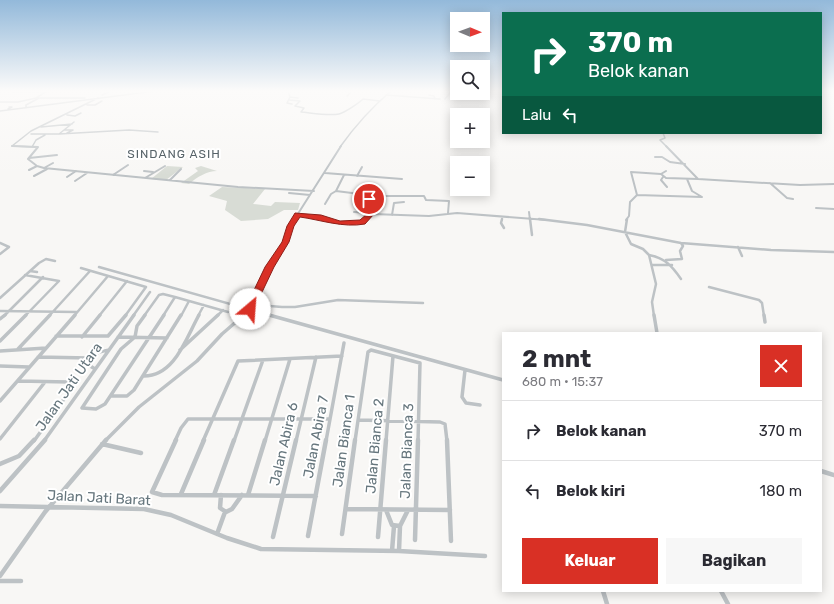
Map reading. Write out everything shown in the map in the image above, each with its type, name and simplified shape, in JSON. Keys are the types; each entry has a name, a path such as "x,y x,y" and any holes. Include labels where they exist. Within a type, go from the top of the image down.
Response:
{"street":[{"path":"28,158 38,148 12,146 40,127 55,119"},
{"path":"0,576 50,506 102,444 143,404 198,361 222,334 250,309 270,267 285,242 290,226 355,126 362,119"},
{"path":"40,127 73,123 59,134"},
{"path":"65,130 73,130 66,134"},
{"path":"29,134 66,134 129,130 158,132"},
{"path":"32,147 35,141 45,134"},
{"path":"663,134 665,138 660,140 698,179"},
{"path":"28,158 57,154"},
{"path":"655,157 662,157 670,162 685,164"},
{"path":"28,158 28,160 37,166 46,169 238,187 314,190"},
{"path":"34,176 53,163"},
{"path":"113,175 128,165"},
{"path":"29,170 37,166"},
{"path":"145,178 165,166"},
{"path":"357,176 362,166"},
{"path":"170,180 181,169"},
{"path":"67,177 76,171"},
{"path":"144,171 153,172"},
{"path":"666,171 662,175 661,180 668,187"},
{"path":"75,181 87,172"},
{"path":"637,195 631,172 686,179 800,185 834,184"},
{"path":"325,173 402,179"},
{"path":"325,204 332,193 336,191 344,175"},
{"path":"657,332 652,302 656,284 652,265 649,255 643,249 631,244 625,232 625,221 629,216 630,202 637,195 702,197 692,191 686,179"},
{"path":"770,183 787,198 793,199"},
{"path":"336,191 372,195 424,196 426,200 449,201 448,213"},
{"path":"289,193 310,195"},
{"path":"298,215 337,222 364,222 369,214 368,202 372,195"},
{"path":"392,215 394,203 404,203 404,196"},
{"path":"816,208 834,210"},
{"path":"354,212 429,216 448,213 529,218 580,224 681,243 772,250 834,252"},
{"path":"529,212 532,235"},
{"path":"502,217 501,223 504,228"},
{"path":"666,260 682,259 680,251 683,246 681,243"},
{"path":"0,244 9,247 0,254"},
{"path":"738,247 742,256"},
{"path":"649,255 659,256 666,260 672,265 681,280"},
{"path":"0,298 25,275 46,259 55,261"},
{"path":"652,265 672,265"},
{"path":"99,267 502,380"},
{"path":"56,336 105,337 112,334 146,287 90,272 81,268"},
{"path":"30,271 37,272"},
{"path":"18,349 90,272"},
{"path":"0,341 59,280 25,275"},
{"path":"0,401 108,276"},
{"path":"0,319 43,277"},
{"path":"82,337 127,281"},
{"path":"708,287 759,300 762,303 765,322"},
{"name":"Jalan Jati Utara","path":"0,491 42,444 150,292"},
{"path":"175,297 105,404 96,409 84,409 82,406 121,349 135,337 137,326 158,296 163,294 175,297 223,310 228,312"},
{"path":"253,302 264,302 270,306 282,307 295,307 338,300 423,303"},
{"path":"111,396 127,396 131,393 144,376 189,301"},
{"path":"144,376 155,376 171,365 204,305"},
{"path":"177,354 200,330 223,310"},
{"path":"0,312 77,312"},
{"path":"118,337 167,338"},
{"name":"Jalan Abira 7","path":"308,536 344,343"},
{"path":"0,351 46,348"},
{"path":"38,358 89,358 96,353 109,350"},
{"name":"Jalan Bianca 1","path":"342,534 368,352 371,350 394,356"},
{"path":"181,494 236,363 242,360 342,356"},
{"name":"Jalan Bianca 3","path":"394,356 420,363 415,540"},
{"name":"Jalan Bianca 2","path":"378,537 383,510 388,421 394,356"},
{"name":"Jalan Abira 6","path":"273,537 316,357"},
{"path":"89,358 88,364 95,369"},
{"path":"248,495 290,359"},
{"path":"214,495 263,360"},
{"path":"1,367 29,367"},
{"path":"465,370 462,396 466,403 480,405"},
{"path":"0,464 19,456 29,446 74,385 72,382 18,381"},
{"path":"0,438 45,382"},
{"path":"316,496 156,494 152,492 183,423 192,418 330,419"},
{"path":"358,420 419,421 440,422 445,424 448,434 451,541"},
{"path":"102,444 141,453"},
{"path":"822,471 834,475"},
{"path":"221,495 220,508 225,512"},
{"path":"218,534 225,512 235,507 242,495"},
{"name":"Jalan Jati Barat","path":"0,506 144,508 171,514 218,534 262,549 399,551 485,556"},
{"path":"346,509 450,510"},
{"path":"383,510 394,526 392,551"},
{"path":"399,551 400,526 408,510"},
{"path":"394,526 400,526"},
{"path":"393,543 400,543"},
{"path":"0,581 21,581"},
{"path":"603,592 607,604"},
{"path":"721,592 728,604"}],"shaded area":[{"path":"167,166 183,167 166,180 151,179"},
{"path":"201,166 217,171 202,175 189,184 181,183 198,171 195,168"},
{"path":"222,187 265,189 253,204 271,206 275,202 300,203 298,210 284,210 268,219 241,221 225,210 227,201 209,196"}],"district":[{"name":"SINDANG ASIH","path":"174,154"}],"route":[{"path":"250,309 270,267 287,238 290,226 298,215 321,218 339,223 362,223 371,214 368,213 367,210 369,199"}]}
